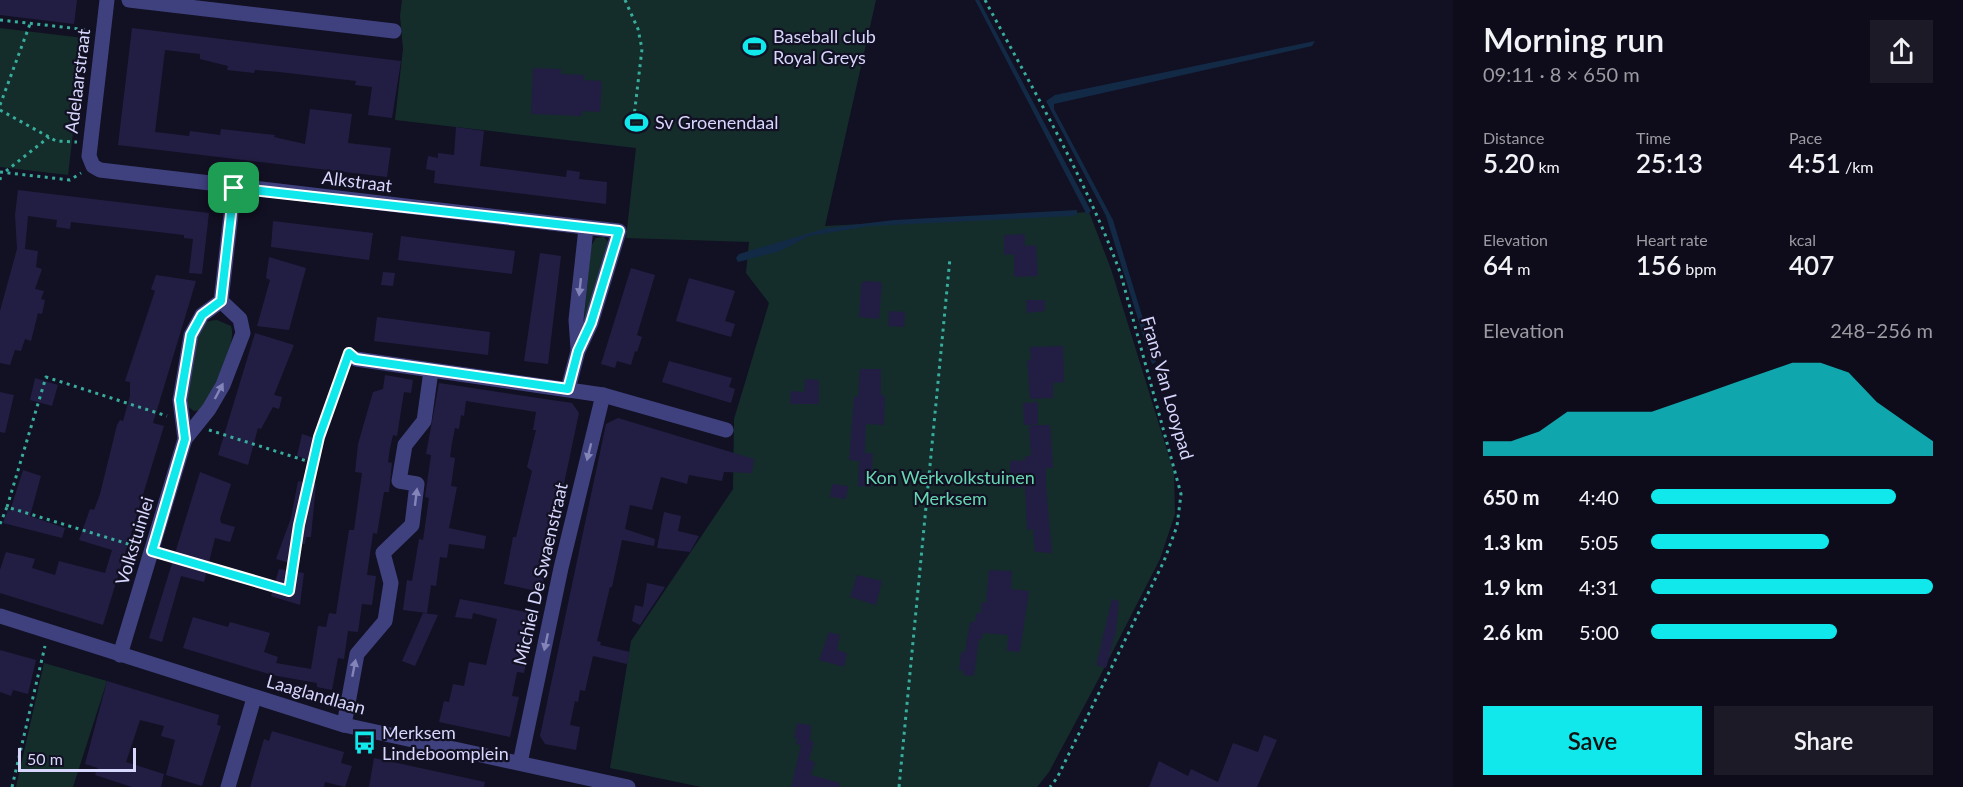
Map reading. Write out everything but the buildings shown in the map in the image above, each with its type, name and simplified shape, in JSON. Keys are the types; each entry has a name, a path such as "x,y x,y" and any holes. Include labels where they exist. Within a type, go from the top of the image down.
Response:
{"street":[{"name":"Adelaarstraat","path":"93,166 89,156 90,143 107,0"},
{"path":"129,0 222,5 394,31"},
{"name":"Alkstraat","path":"93,166 110,173 619,231 591,323 578,351"},
{"path":"221,301 234,188"},
{"path":"568,389 578,351 576,320 586,228"},
{"name":"Volkstuinlei","path":"120,655 188,428 209,409 223,384 243,333 240,319 221,301 202,315 191,335 180,400 188,428"},
{"path":"356,359 603,395 726,430"},
{"path":"344,725 357,654 385,621 390,583 383,553 412,525 417,484 399,481 405,445 424,420 431,371"},
{"name":"Michiel De Swaenstraat","path":"520,763 561,568 603,395"},
{"name":"Laaglandlaan","path":"0,616 344,725 628,787"},
{"path":"228,787 254,698"}],"path":[{"path":"625,0 638,29 642,49 633,125"},
{"name":"Frans Van Looypad","path":"985,0 1093,205 1108,240 1121,275 1181,494 1177,526 1164,561 1057,778 1050,787"},
{"path":"0,20 103,32"},
{"path":"0,105 30,24"},
{"path":"0,110 56,141 90,143"},
{"path":"0,180 2,172 49,137"},
{"path":"2,172 70,180 93,166"},
{"path":"898,787 950,258"},
{"path":"7,507 289,591 299,525 313,463 338,378 349,353 356,359"},
{"path":"0,524 46,377 188,428 313,463"},
{"path":"12,787 48,632"}],"green space":[{"name":"Kon Werkvolkstuinen Merksem","path":"402,0 876,0 825,226 1089,212 1111,269 1174,473 1175,514 1160,559 1049,772 1037,787 701,787 610,768 631,641 733,489 734,419 769,303 746,273 749,242 626,238 636,148 395,120 403,49 400,16"},
{"path":"0,28 84,38 68,175 0,167"},
{"path":"604,237 610,244 586,321 584,320 591,246 596,238"},
{"path":"217,320 231,326 231,345 222,369 200,410 194,411 187,406 187,399 191,364 197,339 203,324"},
{"path":"44,663 107,681 73,787 16,787"}],"water":[{"path":"975,0 979,0 1091,211 1087,215"},
{"path":"1315,41 1312,46 1054,104 1054,109 1113,220 1156,362 1152,364 1106,216 1046,101 1055,95"},
{"path":"1077,210 1077,214 1073,216 870,226 809,236 780,251 738,262 736,258 739,254 827,228 894,220"}],"place":[{"name":"Baseball club Royal Greys","path":"755,47"},
{"name":"Sv Groenendaal","path":"637,123"},
{"name":"Merksem Lindeboomplein","path":"364,743"}],"route":[{"path":"234,188 619,231 591,323 578,351 568,389 356,359 349,353 338,378 319,437 299,525 295,564 289,591 152,551 185,439 180,400 191,335 196,322 209,307 221,301 234,188"}]}
